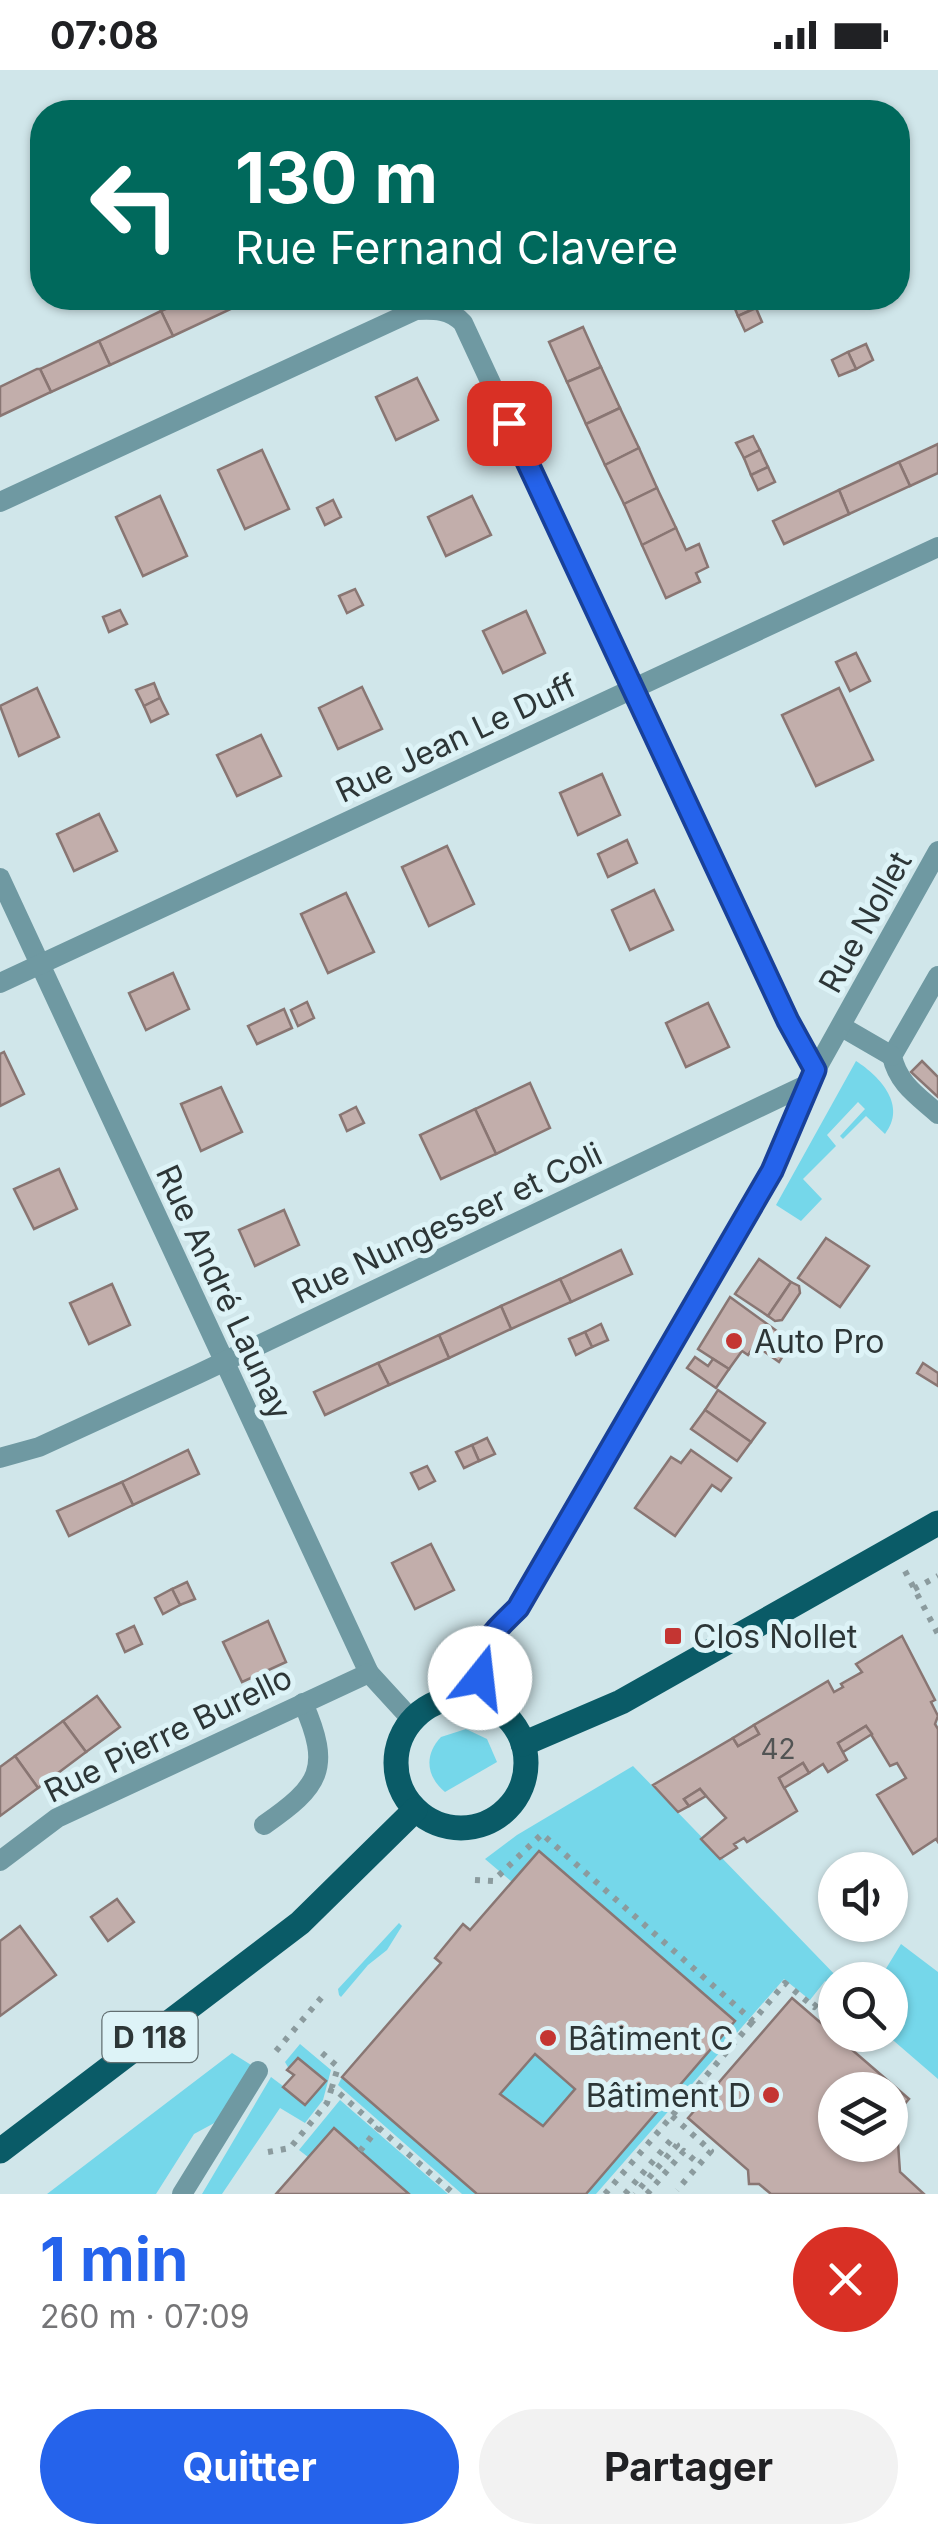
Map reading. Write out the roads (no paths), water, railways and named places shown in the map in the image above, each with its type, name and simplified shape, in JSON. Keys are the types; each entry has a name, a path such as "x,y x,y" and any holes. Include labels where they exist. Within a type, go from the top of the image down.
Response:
{"main road":[{"path":"523,1744 621,1702 938,1523"},
{"path":"463,1698 481,1702 511,1722 523,1744 526,1765 522,1786 511,1804 495,1818 475,1826 454,1828 433,1822 415,1810 403,1794 396,1775 401,1736 426,1708 444,1700 463,1698"},
{"name":"D 118","path":"0,2151 300,1922 415,1810"}],"street":[{"path":"0,502 416,310"},
{"path":"439,310 456,315 462,323 811,1077"},
{"name":"Rue Jean Le Duff","path":"0,983 938,546"},
{"name":"Rue Nollet","path":"481,1702 480,1656 490,1636 518,1608 772,1171 811,1077 938,852"},
{"name":"Rue André Launay","path":"0,878 370,1673 412,1720"},
{"path":"934,1111 911,1092 895,1070 892,1056 938,976"},
{"path":"842,1027 892,1056"},
{"name":"Rue Nungesser et Coli","path":"0,1458 39,1447 734,1122 811,1077"},
{"name":"Rue Pierre Burello","path":"0,1861 57,1818 370,1673"},
{"path":"264,1825 302,1798 318,1772 317,1743 303,1702"},
{"path":"182,2194 258,2070"}],"place":[{"name":"Auto Pro","path":"734,1341"},
{"name":"Clos Nollet","path":"673,1636"},
{"name":"Bâtiment C","path":"548,2038"},
{"name":"Bâtiment D","path":"771,2095"}]}
